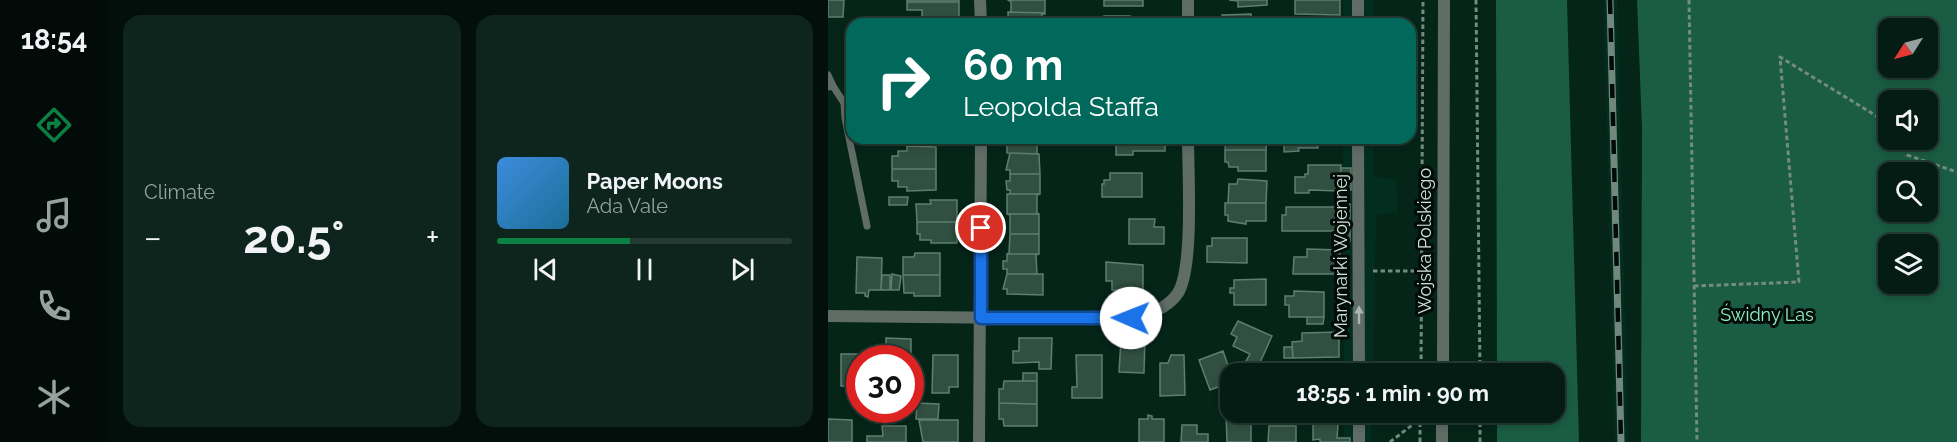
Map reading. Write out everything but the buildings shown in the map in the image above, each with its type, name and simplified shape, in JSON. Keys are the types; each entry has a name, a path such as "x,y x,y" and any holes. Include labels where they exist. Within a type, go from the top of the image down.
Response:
{"street":[{"path":"981,0 981,18"},
{"path":"1188,0 1188,18"},
{"path":"1358,0 1358,18"},
{"name":"Wojska Polskiego","path":"1443,363 1444,0"},
{"path":"979,442 981,144"},
{"path":"828,316 1131,318 1167,305 1178,293 1186,268 1188,144"},
{"name":"Marynarki Wojennej","path":"1358,144 1359,363"},
{"path":"1359,423 1359,442"},
{"path":"1442,423 1442,442"}],"lane":[{"path":"828,75 831,86 844,103 846,123"},
{"path":"850,144 867,226"}],"path":[{"path":"1421,363 1423,0"},
{"path":"1476,0 1480,363"},
{"path":"1689,0 1697,442"},
{"path":"1694,286 1799,282 1780,57 1878,117"},
{"path":"1907,150 1907,155 1957,172"},
{"path":"1359,272 1422,271"},
{"path":"1390,442 1415,423"},
{"path":"1420,423 1420,442"},
{"path":"1480,423 1480,442"}],"shaded area":[{"path":"1343,0 1373,0 1373,18 1343,18"},
{"path":"1604,0 1617,0 1628,442 1615,442"},
{"path":"1343,144 1373,144 1373,176 1396,180 1398,212 1376,215 1373,363 1344,363"},
{"path":"1344,423 1372,423 1371,442 1344,442"}],"green space":[{"path":"1496,0 1567,0 1579,442 1497,442 1497,423 1565,423 1565,363 1497,363"},
{"name":"Świdny Las","path":"1637,0 1957,0 1957,442 1641,442 1642,128"}],"railway":[{"path":"1610,0 1621,442"}],"route":[{"path":"981,228 981,318 1131,318"}]}
